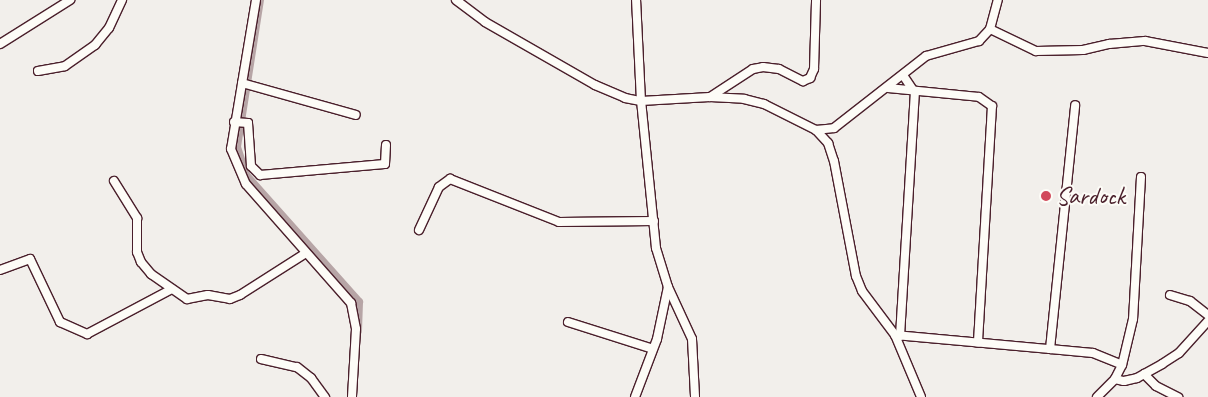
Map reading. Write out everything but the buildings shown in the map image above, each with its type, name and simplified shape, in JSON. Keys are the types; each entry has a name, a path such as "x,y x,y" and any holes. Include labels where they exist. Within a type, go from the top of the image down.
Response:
{"street":[{"path":"0,44 70,0"},
{"path":"38,71 65,66 95,45 109,28 122,0"},
{"path":"256,0 234,122 231,149 239,174 345,296 354,312 352,397"},
{"path":"456,0 486,22 595,85 641,101 710,97 759,103 816,130 828,143 834,161 856,276 862,291 897,335 921,397"},
{"path":"636,0 641,101 656,248 668,287 686,322 695,351 695,397"},
{"path":"710,97 753,69 763,67 779,69 803,81 810,78 814,70 816,0"},
{"path":"816,130 834,128 888,88 926,56 979,41 990,28 998,0"},
{"path":"990,28 1036,51 1083,50 1109,44 1144,41 1208,53"},
{"path":"897,335 915,92 903,75"},
{"path":"242,83 356,115"},
{"path":"888,88 979,97 992,106 978,343"},
{"path":"1050,349 1075,105"},
{"path":"234,122 248,123 251,166 260,175 385,164 386,145"},
{"path":"1097,397 1115,378 1122,365 1133,319 1141,177"},
{"path":"419,230 440,187 450,180 559,222 654,221"},
{"path":"114,181 137,218 137,252 141,262 172,289 192,300 208,295 230,298 306,253"},
{"path":"0,270 30,259 60,322 86,334 172,289"},
{"path":"635,397 653,350 668,287"},
{"path":"1170,295 1190,301 1208,315"},
{"path":"1115,378 1124,381 1144,374 1179,353 1208,321"},
{"path":"568,322 653,350"},
{"path":"897,335 1093,353 1122,365"},
{"path":"261,359 297,367 311,378 325,397"},
{"path":"1144,374 1156,386 1178,397"}],"waterway":[{"path":"260,0 237,147 246,175 359,302 358,331"}],"place":[{"name":"Sardock","path":"1046,196"}]}
